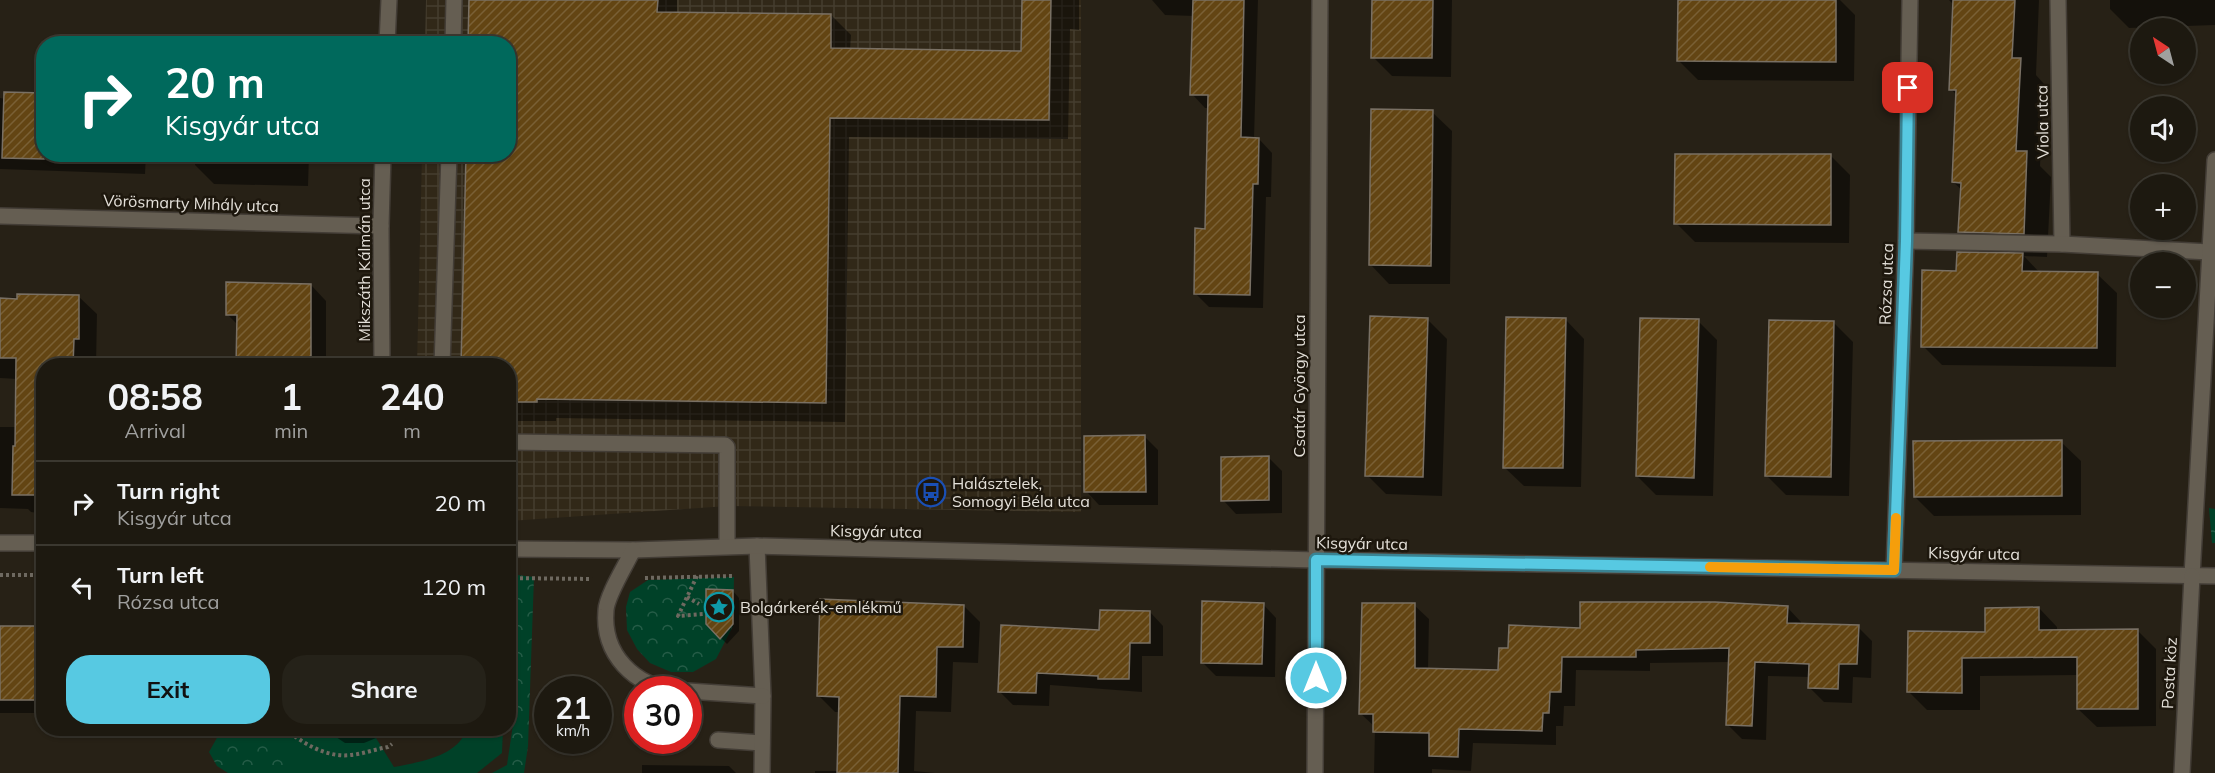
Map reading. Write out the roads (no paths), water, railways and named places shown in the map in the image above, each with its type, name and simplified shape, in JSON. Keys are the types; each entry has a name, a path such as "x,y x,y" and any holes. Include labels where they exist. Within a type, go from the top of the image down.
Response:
{"street":[{"path":"387,36 389,0"},
{"path":"453,36 454,0"},
{"name":"Csatár György utca","path":"1315,773 1320,0"},
{"name":"Rózsa utca","path":"1894,570 1906,241 1910,0"},
{"name":"Viola utca","path":"2058,0 2062,244"},
{"name":"Posta köz","path":"2182,773 2215,160"},
{"name":"Mikszáth Kálmán utca","path":"382,358 383,162"},
{"path":"442,358 449,162"},
{"name":"Vörösmarty Mihály utca","path":"0,216 381,226"},
{"path":"1906,241 2062,244 2210,252"},
{"path":"516,442 725,445 728,467 727,546"},
{"path":"0,543 36,543"},
{"path":"757,546 763,696 762,773"},
{"name":"Kisgyár utca","path":"516,549 633,550 757,546 1316,560 2215,576"},
{"path":"633,550 606,608 610,644 616,658 635,676"},
{"path":"702,692 763,696"},
{"path":"718,740 762,743"}],"place":[{"name":"Halásztelek, Somogyi Béla utca","path":"931,492"},
{"name":"Bolgárkerék-emlékmű","path":"719,607"}]}
